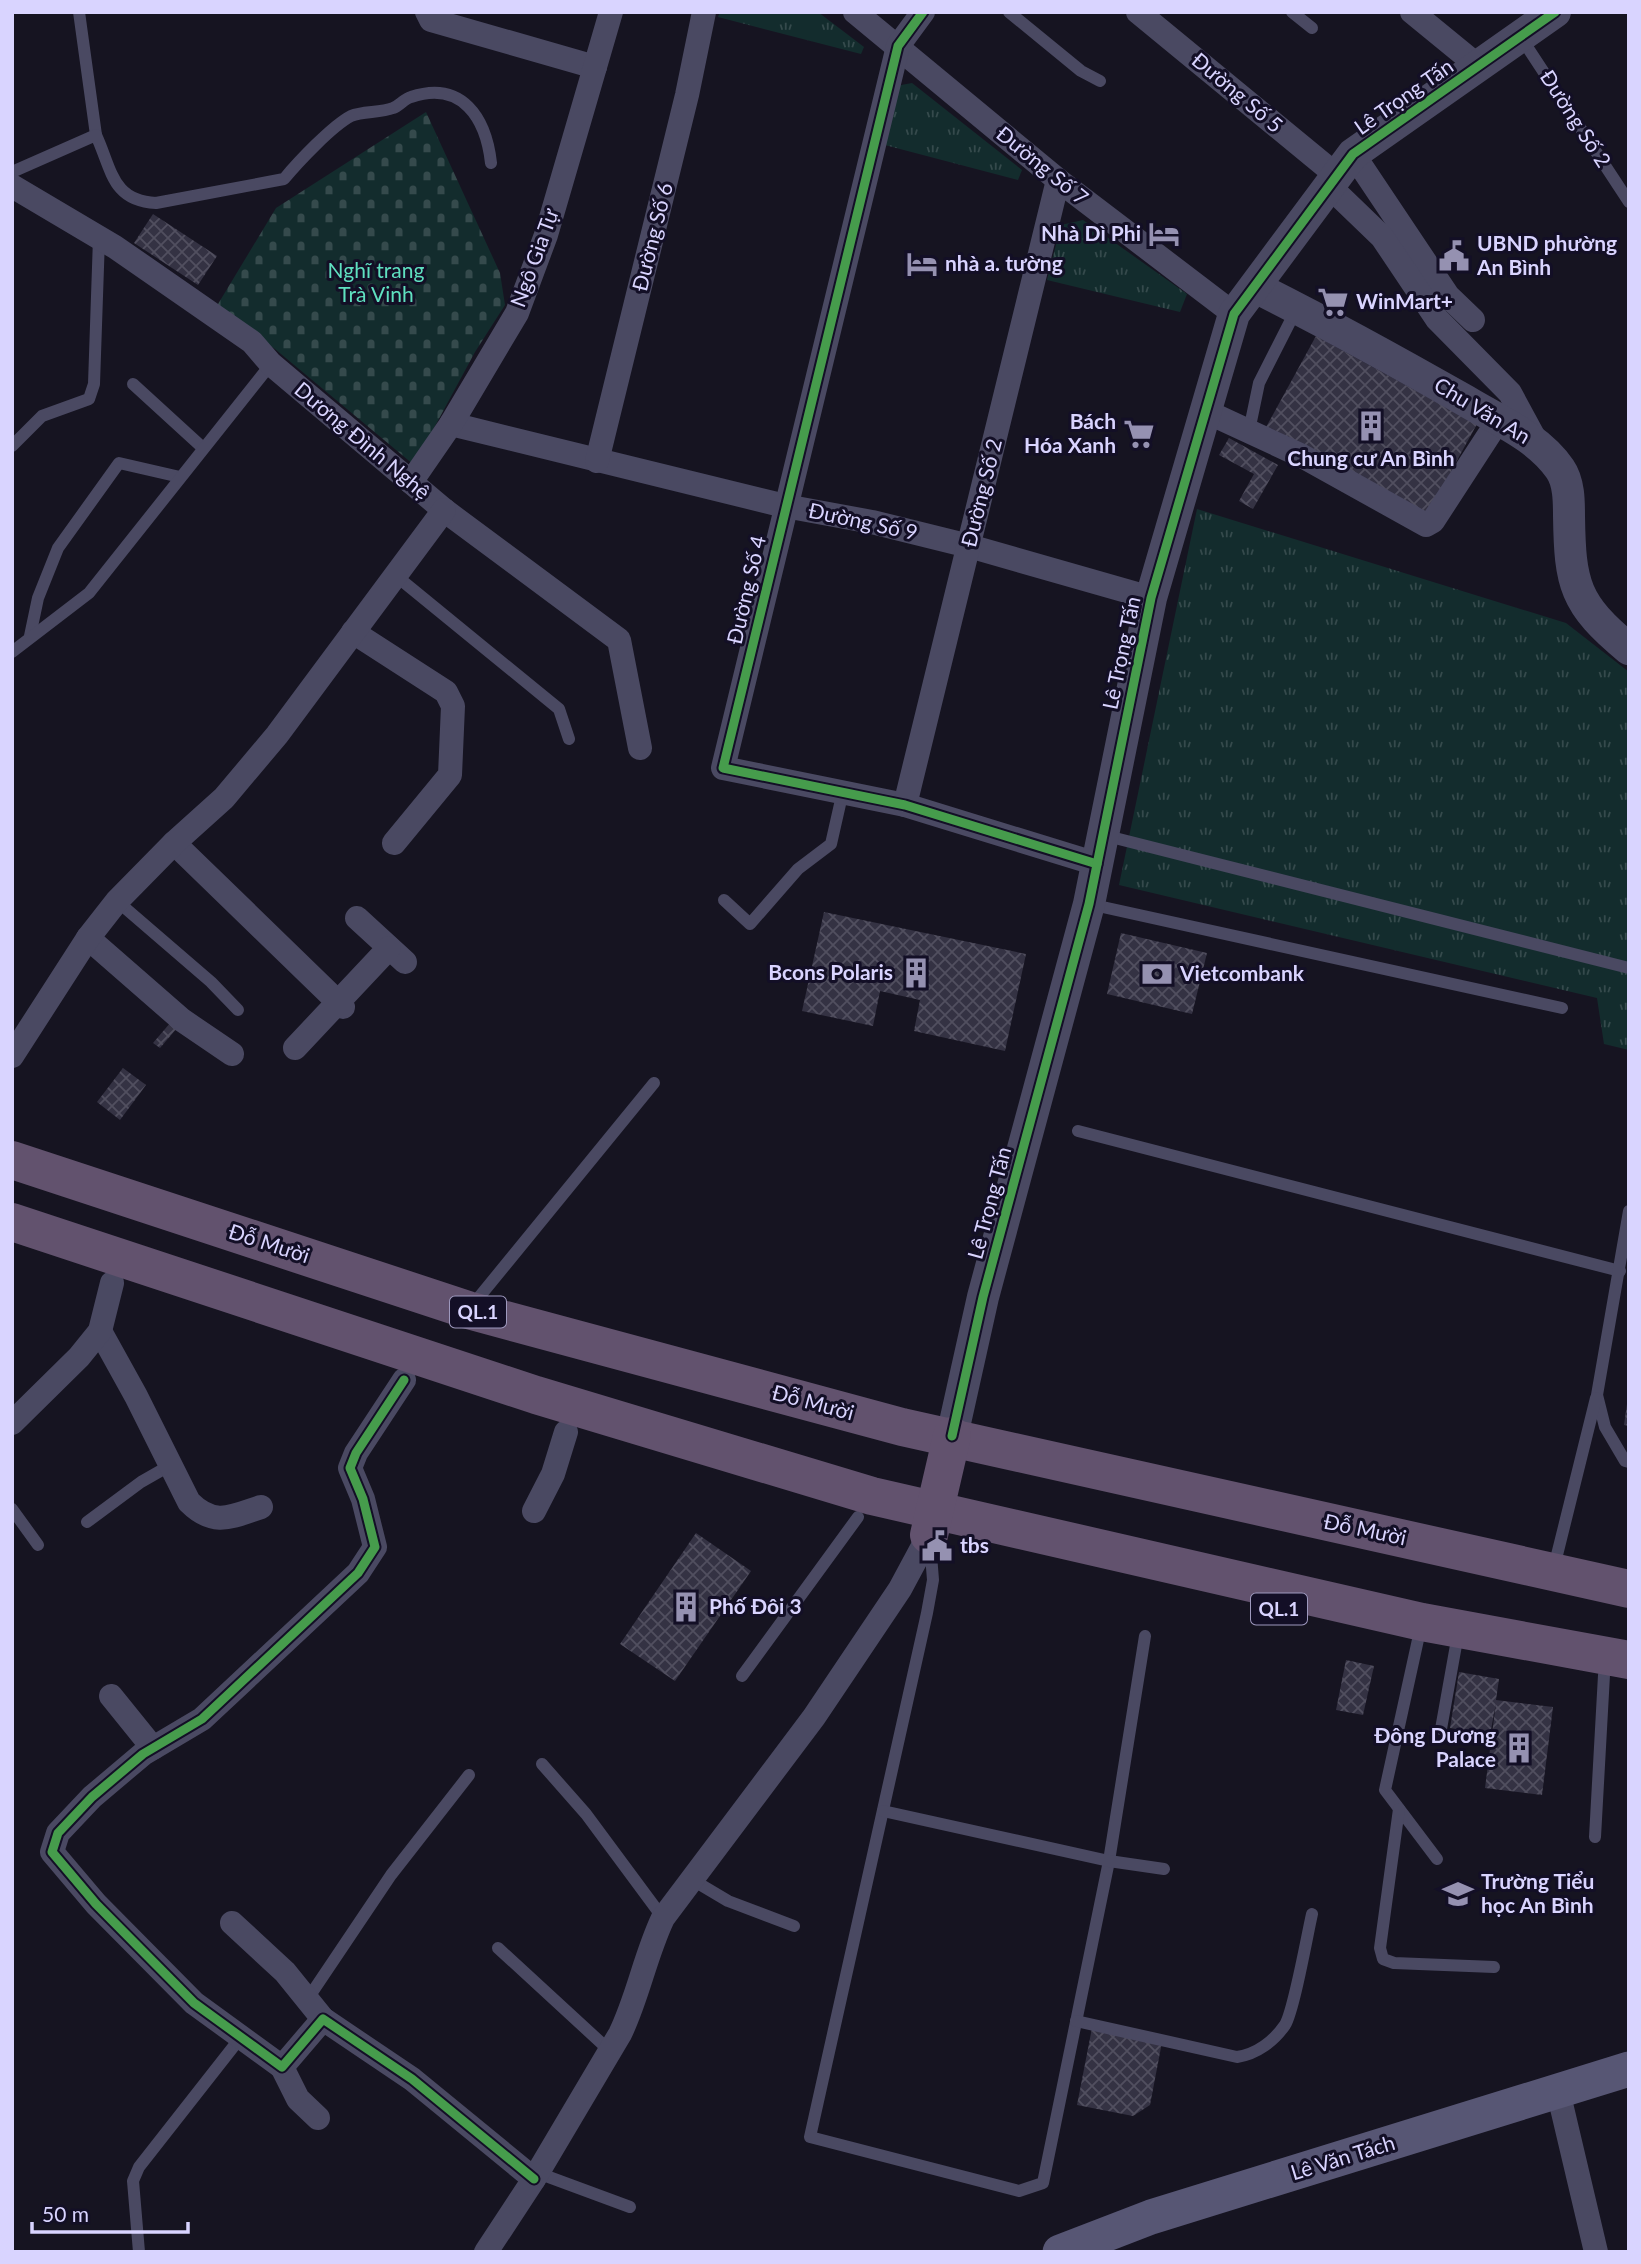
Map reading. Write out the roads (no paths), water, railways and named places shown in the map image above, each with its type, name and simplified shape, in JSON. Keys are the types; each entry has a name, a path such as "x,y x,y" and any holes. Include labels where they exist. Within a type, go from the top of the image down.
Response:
{"highway":[{"name":"Đỗ Mười","path":"12,1160 468,1310 902,1427 949,1449 1034,1457 1629,1589"},
{"name":"Đỗ Mười","path":"12,1183 456,1331 727,1407 949,1449 1629,1610"},
{"name":"QL.1","path":"12,1222 560,1403 872,1496 932,1523"},
{"name":"QL.1","path":"12,1247 111,1283 566,1432 858,1517 932,1523 1620,1672"},
{"path":"932,1523 949,1449"}],"main road":[{"name":"Lê Văn Tách","path":"1060,2252 1161,2214 1629,2069"}],"street":[{"path":"427,12 431,20 465,32 595,67"},
{"name":"Ngô Gia Tự","path":"411,482 451,424 517,313 546,235 611,12"},
{"name":"Đường Số 6","path":"597,461 687,96 704,12"},
{"name":"Đường Số 7","path":"855,12 1058,180 1234,314"},
{"path":"898,46 923,12"},
{"name":"Đường Số 5","path":"1138,12 1338,171"},
{"path":"1412,12 1478,66"},
{"name":"Lê Trọng Tấn","path":"949,1449 983,1297 1088,904 1152,598 1234,314 1338,171 1537,21"},
{"name":"Đường Số 4","path":"898,46 723,768 1100,849"},
{"path":"1338,171 1472,320"},
{"path":"1338,171 1437,319 1510,393 1537,444"},
{"name":"Đường Số 2","path":"905,805 1058,180"},
{"name":"Dương Đình Nghệ","path":"12,186 99,238 252,342 271,364 444,510 619,640 640,748"},
{"name":"Chu Văn An","path":"1255,287 1354,336 1537,444 1562,471 1569,494 1569,563 1579,596 1604,628 1629,649"},
{"path":"1205,411 1302,456 1426,525 1433,522 1498,421"},
{"name":"Đường Số 9","path":"451,424 785,506 872,522 1152,598"},
{"path":"12,1056 88,938 117,901 225,798 277,735 444,510"},
{"path":"353,632 446,692 453,706 450,775 394,843"},
{"path":"174,844 341,1005"},
{"path":"295,1048 397,955 357,918"},
{"path":"88,938 182,1020 232,1054"},
{"path":"13,1421 79,1357 100,1331 111,1283"},
{"path":"100,1331 189,1502 201,1514 215,1519 231,1517 261,1507"},
{"path":"318,2119 298,2099 282,2067 194,2003 96,1904 52,1852 58,1833 92,1797 153,1748 202,1719 358,1573 376,1547 363,1499 350,1468 356,1453 404,1380"},
{"path":"534,1511 553,1474 566,1432"},
{"path":"486,2252 536,2176 631,2012 649,1948 663,1918 814,1717 900,1589 932,1523"},
{"path":"111,1696 153,1748"},
{"path":"232,1923 285,1972 323,2019 412,2079 536,2176"},
{"path":"282,2067 323,2019"},
{"path":"1558,2091 1596,2252"}],"lane":[{"path":"79,12 96,135 122,194 137,202 156,203 284,179 300,159 351,117 395,108 410,97 441,93 463,102 481,121 488,139 491,163"},
{"path":"1009,12 1081,71 1100,81"},
{"path":"1292,12 1312,28"},
{"name":"Đường Số 2","path":"1537,21 1629,202"},
{"path":"12,172 96,135"},
{"path":"12,446 41,416 89,399 94,384 99,238"},
{"path":"1249,431 1259,383 1297,308"},
{"path":"12,652 89,593 271,364"},
{"path":"133,384 203,448"},
{"path":"30,636 38,598 58,548 119,463 180,477"},
{"path":"396,575 559,709 569,740"},
{"path":"724,900 750,925 798,869 831,844 844,792"},
{"path":"1100,849 1629,968"},
{"path":"117,901 211,982 239,1010"},
{"path":"1088,904 1562,1008"},
{"path":"468,1310 653,1083"},
{"path":"1078,1131 1620,1271"},
{"path":"1553,1571 1597,1395 1629,1211"},
{"path":"1597,1395 1605,1427 1629,1462"},
{"path":"87,1522 141,1482 169,1466"},
{"path":"12,1509 38,1545"},
{"path":"742,1676 858,1517"},
{"path":"932,1523 933,1580 810,2137 1019,2191 1043,2183 1109,1861 1145,1636"},
{"path":"1420,1630 1385,1790 1437,1859"},
{"path":"1441,1729 1458,1638"},
{"path":"1595,1837 1620,1672"},
{"path":"542,1763 586,1814 663,1918"},
{"path":"307,2000 390,1875 469,1775"},
{"path":"1399,1809 1380,1948 1383,1959 1394,1963 1494,1967"},
{"path":"883,1811 1109,1861 1164,1869"},
{"path":"691,1879 728,1901 794,1926"},
{"path":"1076,2021 1237,2057 1251,2055 1263,2048 1286,2023 1312,1914"},
{"path":"498,1948 610,2051"},
{"path":"139,2252 133,2181 139,2167 241,2037"},
{"path":"536,2176 631,2207"}],"place":[{"name":"Nhà Dì Phi","path":"1164,234"},
{"name":"UBND phường An Bình","path":"1454,256"},
{"name":"nhà a. tường","path":"922,264"},
{"name":"WinMart+","path":"1333,302"},
{"name":"Chung cư An Bình","path":"1371,426"},
{"name":"Bách Hóa Xanh","path":"1139,434"},
{"name":"Bcons Polaris","path":"916,973"},
{"name":"Vietcombank","path":"1157,974"},
{"name":"tbs","path":"937,1546"},
{"name":"Phố Đôi 3","path":"686,1607"},
{"name":"Đông Dương Palace","path":"1519,1748"},
{"name":"Trường Tiểu học An Bình","path":"1458,1894"}],"park label":[{"name":"Nghĩ trang Trà Vinh","path":"376,283"}]}
